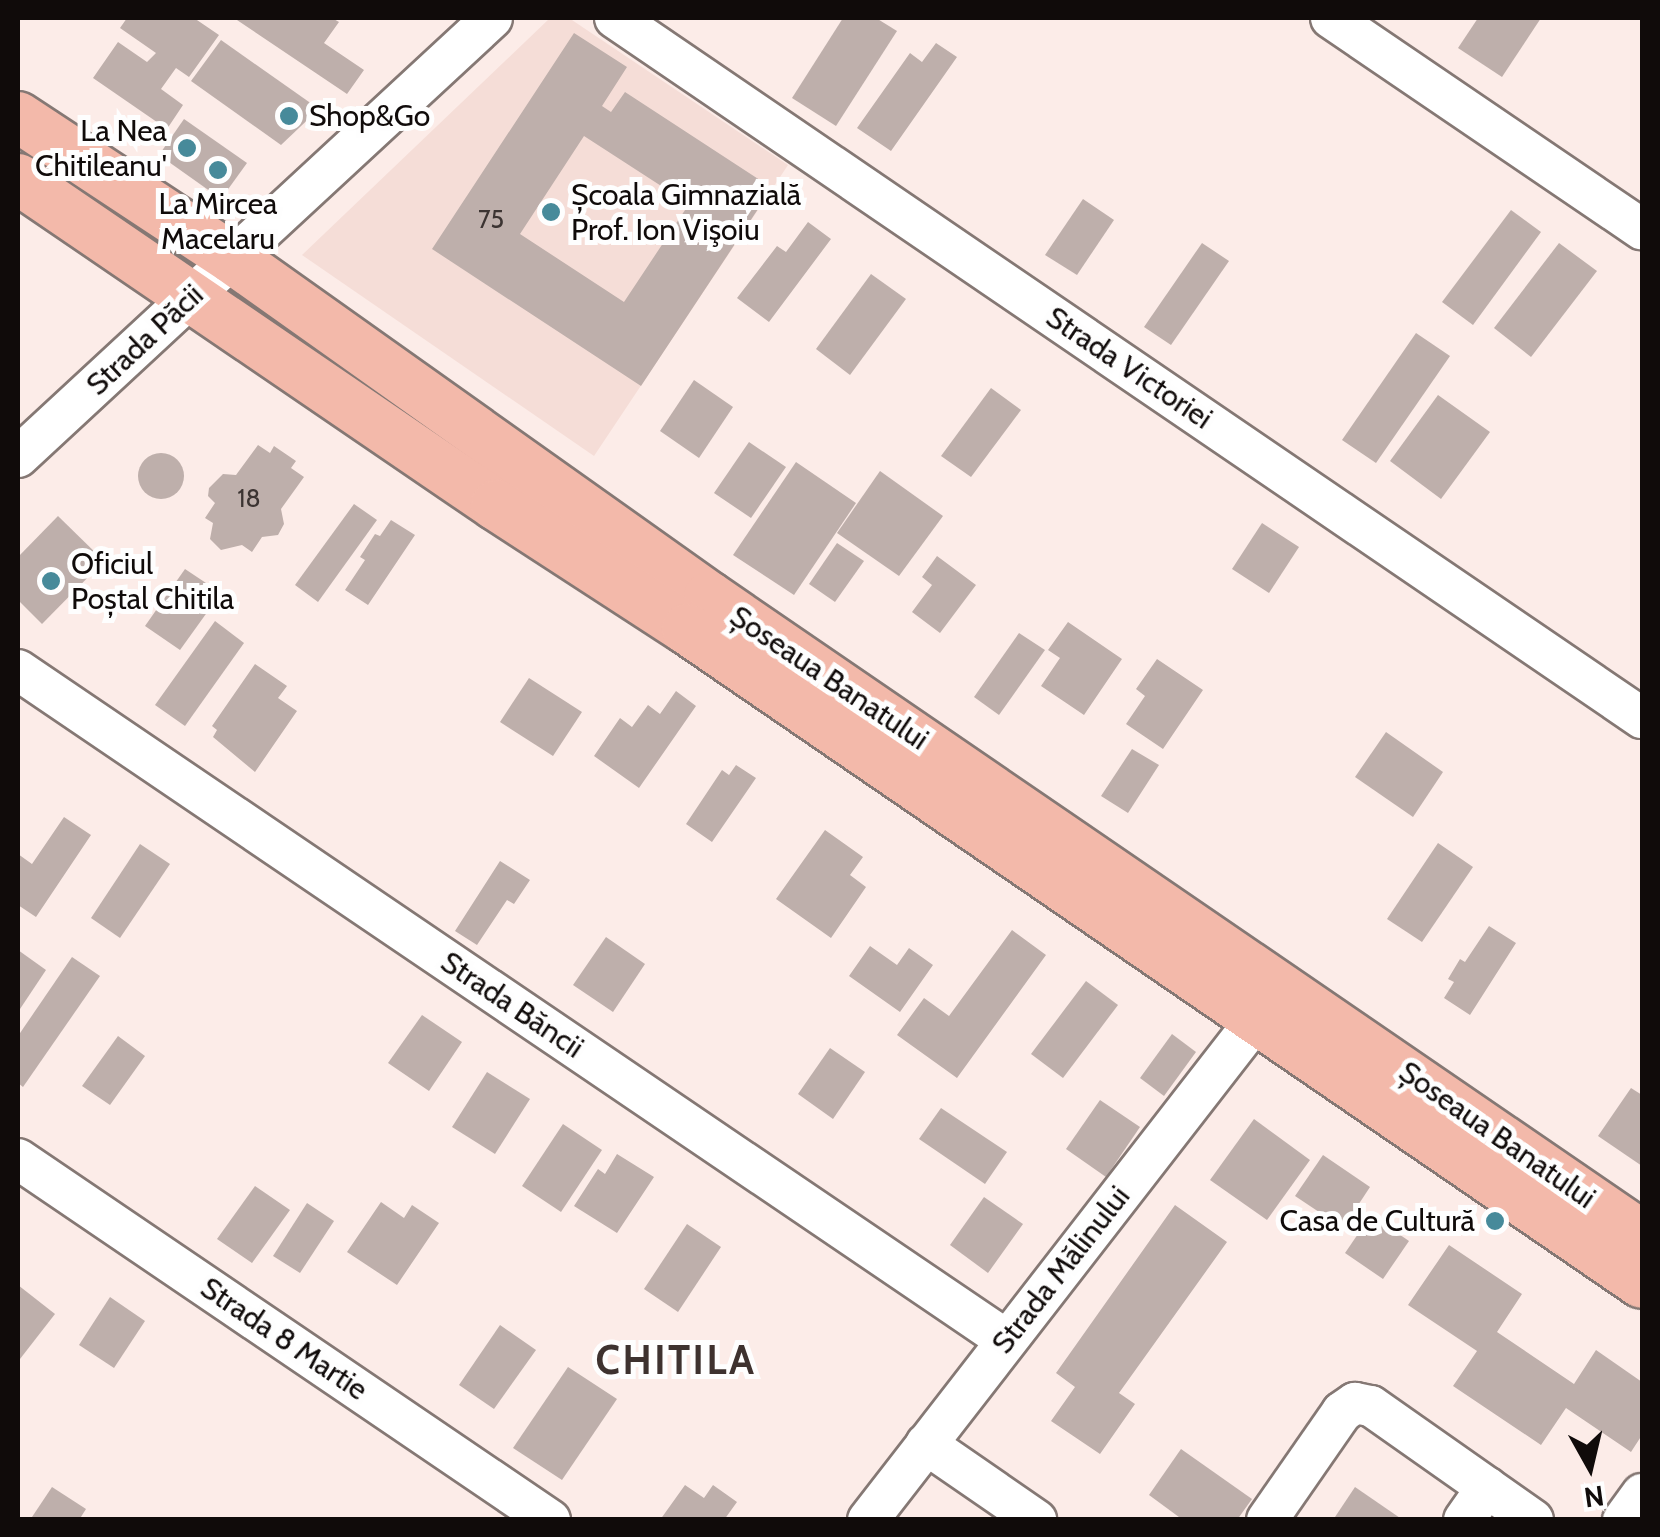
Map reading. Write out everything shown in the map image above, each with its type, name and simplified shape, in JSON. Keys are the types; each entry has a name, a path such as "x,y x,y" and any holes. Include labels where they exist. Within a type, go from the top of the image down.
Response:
{"main road":[{"name":"Șoseaua Banatului","path":"18,117 232,258 709,597 1642,1236"},
{"name":"Șoseaua Banatului","path":"18,179 496,506 687,629 1642,1283"}],"street":[{"name":"Strada Păcii","path":"18,457 492,18"},
{"name":"Strada Victoriei","path":"615,18 1642,718"},
{"path":"1331,18 1642,229"},
{"name":"Strada Băncii","path":"18,670 1006,1340"},
{"name":"Strada Mălinului","path":"868,1520 1255,1021"},
{"name":"Strada 8 Martie","path":"18,1159 550,1520"},
{"path":"1267,1520 1342,1412 1356,1402 1371,1406 1533,1520"},
{"path":"926,1444 1036,1520"},
{"path":"1464,1520 1487,1487"},
{"path":"1624,1520 1642,1494"}],"shaded area":[{"name":"Școala Gimnazială Prof. Ion Vişoiu","path":"550,18 569,18 788,165 594,456 302,255"}],"building":[{"path":"127,18 194,18 219,35 189,77 176,68 161,89 183,105 167,129 93,78 118,42 147,62 156,53 120,28"},
{"path":"234,18 332,18 339,22 324,43 364,70 347,94"},
{"path":"843,18 876,18 897,31 836,126 792,98"},
{"path":"1478,18 1541,18 1502,77 1458,48"},
{"path":"574,33 627,67 602,106 611,112 625,92 772,188 641,386 432,249","holes":["584,136 689,204 624,302 520,234"]},
{"path":"221,40 319,109 281,145 191,81"},
{"path":"936,43 957,57 891,151 857,128 910,53 922,62"},
{"path":"184,119 247,163 221,199 159,155"},
{"path":"1083,199 1114,220 1077,275 1045,255"},
{"path":"1511,210 1541,232 1473,325 1442,302"},
{"path":"808,222 831,239 769,322 737,298 777,246 786,252"},
{"path":"1202,243 1229,261 1171,345 1144,327"},
{"path":"1559,243 1597,271 1531,357 1494,328"},
{"path":"871,274 906,299 850,375 816,349"},
{"path":"1416,333 1450,356 1376,463 1342,440"},
{"path":"694,380 733,407 699,458 660,431"},
{"path":"991,388 1021,410 971,477 941,456"},
{"path":"1438,395 1490,432 1441,499 1390,461"},
{"path":"749,442 786,467 751,518 714,493"},
{"path":"258,445 270,453 274,446 296,461 291,468 304,477 281,509 284,524 278,535 262,537 252,552 242,545 221,550 210,539 213,523 205,518 215,503 208,496 209,488 223,474 236,475"},
{"path":"161,453 177,460 184,476 177,492 161,499 145,492 138,476 145,460"},
{"path":"796,462 856,503 794,595 733,555"},
{"path":"880,471 943,516 899,576 837,533"},
{"path":"354,504 377,520 318,602 295,585"},
{"name":"Oficiul Poștal Chitila","path":"58,516 104,561 42,624 18,600 18,557"},
{"path":"391,520 415,535 368,605 345,590 365,560 360,557 375,534 380,536"},
{"path":"1262,523 1299,547 1269,593 1232,569"},
{"path":"837,543 864,561 835,602 809,584"},
{"path":"937,556 976,585 940,633 912,612 932,585 922,577"},
{"path":"185,569 221,593 180,650 145,626"},
{"path":"215,621 244,643 185,726 155,705"},
{"path":"1068,622 1122,659 1084,715 1041,686 1060,658 1048,650"},
{"path":"1019,633 1045,650 999,715 974,697"},
{"path":"1157,659 1203,690 1163,749 1126,724 1145,696 1136,689"},
{"path":"255,664 287,686 278,698 297,711 255,772 213,737 217,730 212,726"},
{"path":"529,678 582,712 553,756 500,722"},
{"path":"676,691 696,706 639,788 594,756 620,718 632,727 648,705 660,714"},
{"path":"1386,732 1443,772 1413,817 1355,777"},
{"path":"1132,749 1159,765 1128,813 1101,796"},
{"path":"736,765 756,778 712,842 686,824 722,770 729,775"},
{"path":"64,817 91,835 36,917 18,905 18,854 32,864"},
{"path":"825,830 863,857 850,875 866,887 831,938 776,899"},
{"path":"1438,843 1473,867 1422,942 1387,919"},
{"path":"140,844 170,864 120,938 91,918"},
{"path":"500,861 530,880 514,904 507,900 477,945 455,931"},
{"path":"1489,926 1516,943 1470,1015 1444,998 1454,982 1448,979 1460,959 1465,962"},
{"path":"1012,930 1046,955 957,1078 897,1035 924,998 949,1016"},
{"path":"606,937 645,964 613,1012 573,985"},
{"path":"870,946 897,965 909,948 933,965 900,1012 849,976"},
{"path":"18,950 46,970 18,1012"},
{"path":"72,957 100,976 23,1087 18,1083 18,1036"},
{"path":"1086,981 1118,1005 1063,1078 1031,1054"},
{"path":"422,1015 462,1042 429,1091 388,1063"},
{"path":"1172,1034 1196,1052 1164,1096 1140,1078"},
{"path":"118,1036 145,1056 110,1105 82,1086"},
{"path":"830,1048 865,1072 833,1119 798,1094"},
{"path":"487,1072 530,1099 495,1154 452,1127"},
{"path":"1631,1088 1642,1095 1642,1166 1598,1136"},
{"path":"1100,1100 1140,1127 1106,1177 1066,1149"},
{"path":"941,1108 1007,1152 985,1184 919,1139"},
{"path":"1254,1119 1310,1160 1267,1220 1210,1180"},
{"path":"563,1124 602,1150 561,1212 522,1186"},
{"path":"617,1154 654,1177 617,1233 574,1206 598,1169 605,1174"},
{"path":"1323,1155 1370,1187 1343,1228 1295,1196"},
{"path":"255,1186 290,1210 252,1263 217,1239"},
{"path":"984,1197 1023,1224 988,1273 950,1245"},
{"path":"381,1202 404,1218 412,1205 439,1223 397,1285 347,1252"},
{"path":"307,1203 334,1221 300,1273 273,1256"},
{"path":"1175,1205 1227,1242 1119,1393 1135,1404 1100,1454 1051,1421 1075,1387 1056,1373"},
{"path":"1371,1215 1409,1241 1383,1279 1345,1253"},
{"path":"687,1224 721,1247 678,1312 644,1289"},
{"path":"1449,1245 1522,1294 1497,1332 1574,1384 1596,1350 1642,1382 1642,1435 1631,1452 1566,1408 1541,1445 1453,1386 1477,1351 1408,1305"},
{"path":"18,1285 55,1314 20,1359 18,1358"},
{"path":"110,1297 145,1321 114,1368 79,1345"},
{"path":"500,1325 536,1350 494,1409 459,1385"},
{"path":"568,1367 617,1399 562,1480 513,1448"},
{"path":"1181,1449 1252,1499 1237,1520 1183,1520 1149,1495"},
{"path":"685,1485 704,1498 713,1485 737,1502 724,1520 660,1520"},
{"path":"52,1487 86,1509 79,1520 30,1520"},
{"path":"1355,1487 1403,1520 1333,1520"}],"place":[{"name":"Shop&Go","path":"289,116"},
{"name":"La Nea Chitileanu'","path":"187,148"},
{"name":"La Mircea Macelaru","path":"218,170"},
{"name":"Școala Gimnazială Prof. Ion Vişoiu","path":"551,212"},
{"name":"Oficiul Poștal Chitila","path":"51,581"},
{"name":"Casa de Cultură","path":"1495,1221"}],"district":[{"name":"CHITILA","path":"676,1360"}]}
